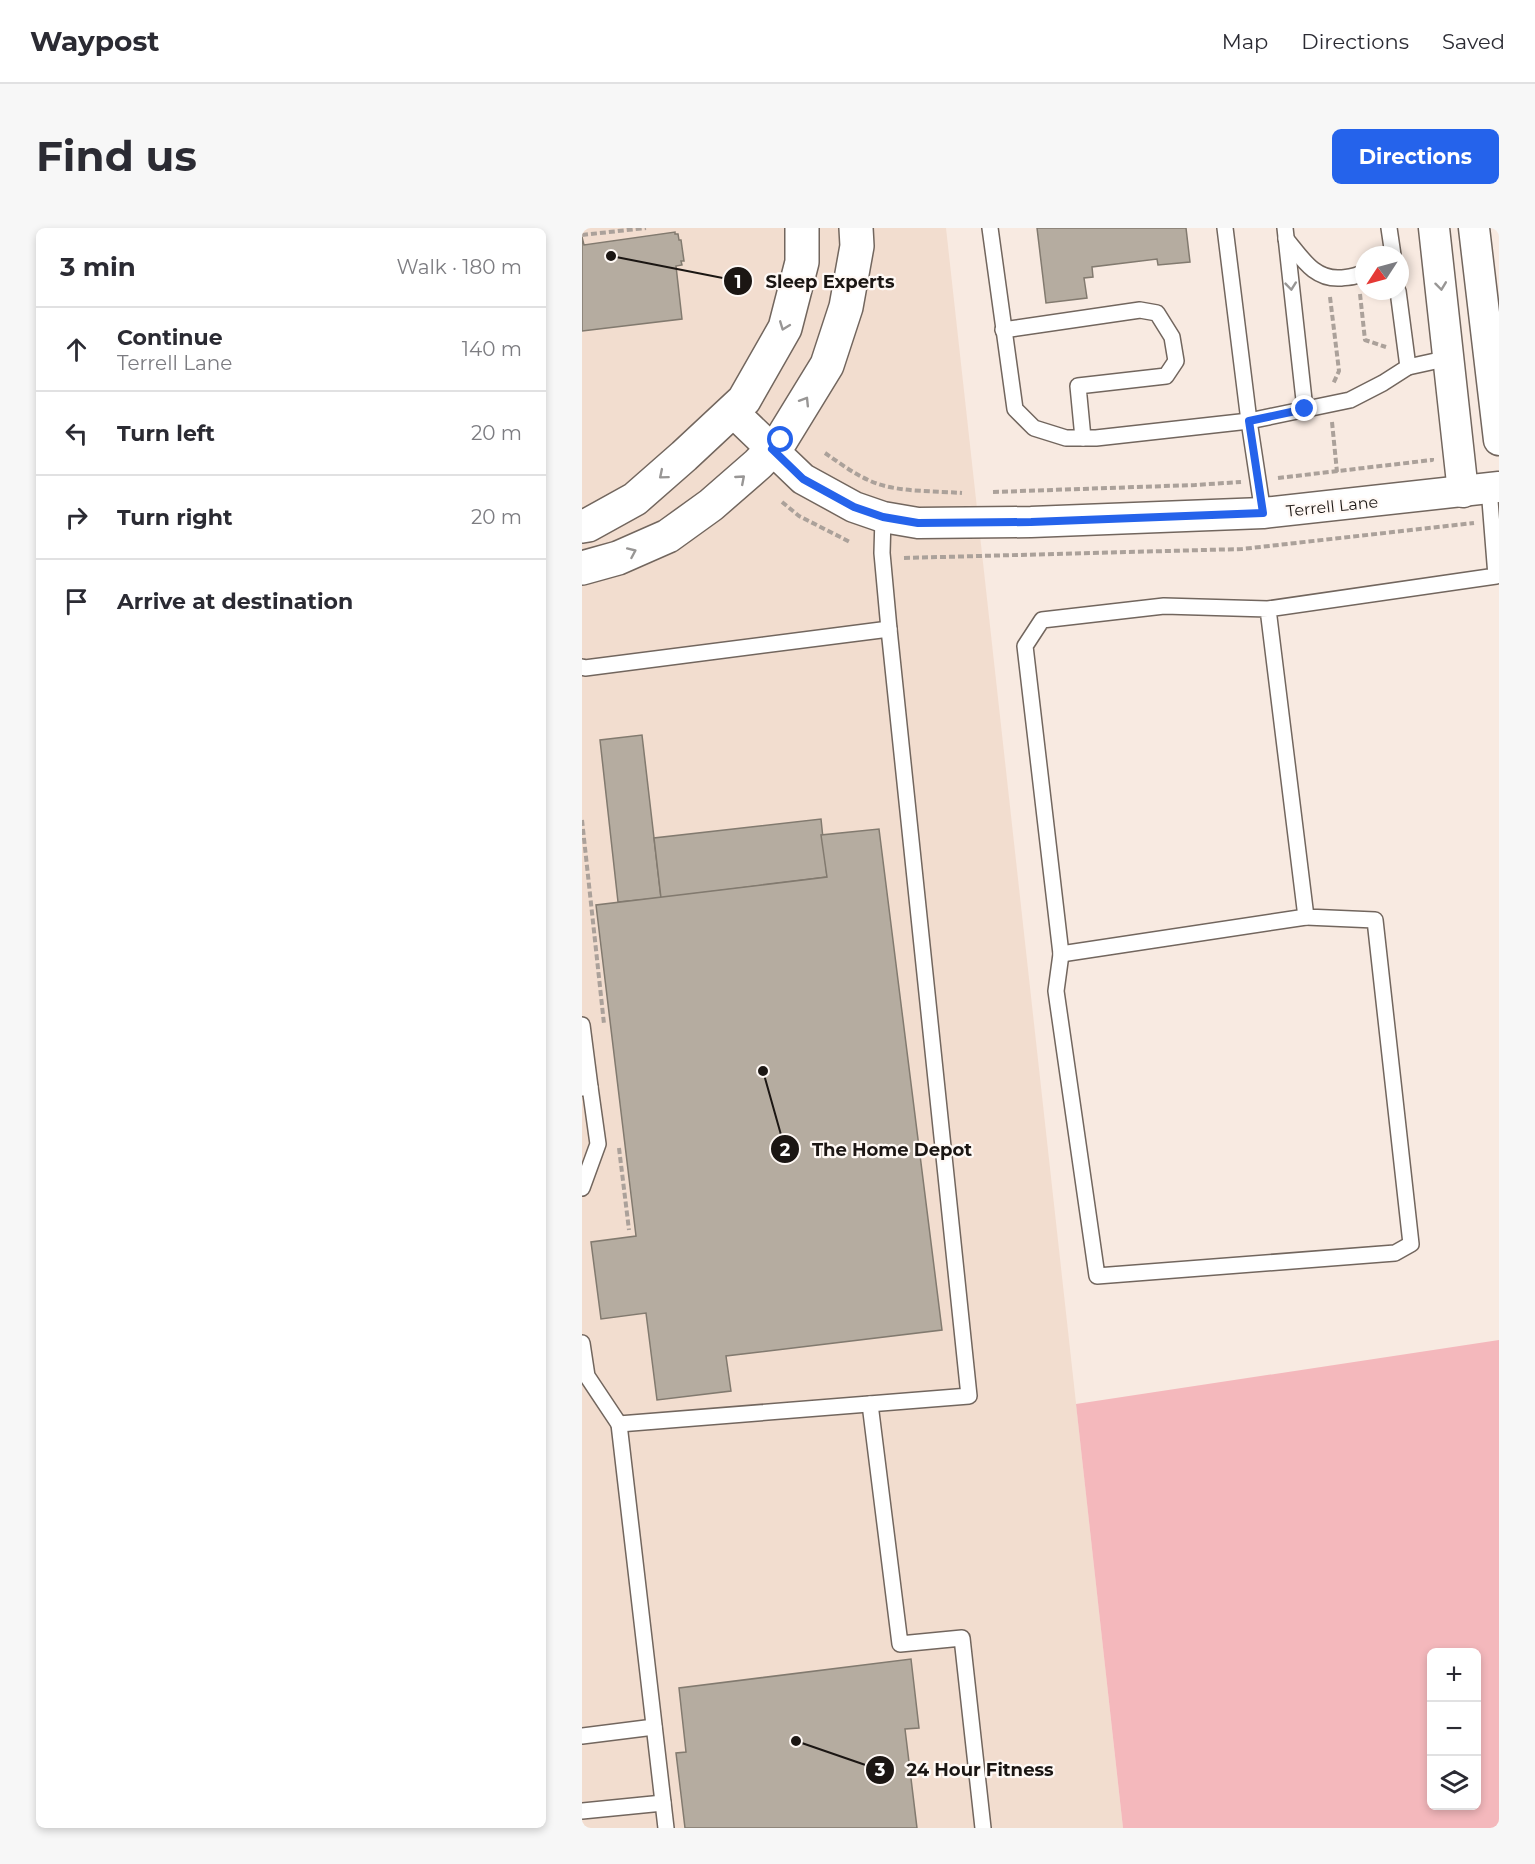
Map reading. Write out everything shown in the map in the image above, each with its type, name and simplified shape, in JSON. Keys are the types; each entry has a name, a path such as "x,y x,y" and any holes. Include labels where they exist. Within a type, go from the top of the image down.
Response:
{"street":[{"path":"582,526 588,525 635,499 744,400 785,328 802,262 802,228"},
{"path":"582,568 618,558 668,536 711,505 758,464 781,440 827,365 846,307 857,246 856,228"},
{"path":"1434,228 1449,358 1484,489"},
{"path":"1474,228 1494,357 1499,440"},
{"path":"1449,358 1494,357"},
{"name":"Terrell Lane","path":"732,411 803,479 854,507 883,517 918,523 1031,522 1263,513 1484,489"}],"lane":[{"path":"990,228 1015,409 1034,428 1066,438 1249,421 1350,400 1383,383 1407,360 1449,358"},
{"path":"1225,228 1263,513"},
{"path":"1384,246 1390,231"},
{"path":"1390,231 1392,246"},
{"path":"1286,234 1305,409"},
{"path":"1286,234 1313,271 1329,279 1355,277"},
{"path":"1399,300 1407,360"},
{"path":"1003,330 1140,310 1157,313 1172,337 1176,361 1166,376 1078,386 1083,438"},
{"path":"1061,954 1306,917 1375,920 1411,1244 1395,1253 1097,1276 1056,992 1061,954 1025,646 1042,620 1164,606 1268,609 1496,576 1492,521 1484,489"},
{"path":"620,1424 969,1396 889,629 882,553 883,517"},
{"path":"1268,609 1306,917"},
{"path":"582,667 889,629"},
{"path":"582,1025 586,1088 598,1143 582,1188"},
{"path":"582,1342 587,1376 620,1424 666,1828"},
{"path":"870,1404 900,1644 962,1638 983,1828"},
{"path":"582,1736 654,1727"},
{"path":"582,1811 663,1803"}],"path":[{"path":"582,235 646,228"},
{"path":"1329,290 1339,371 1330,390"},
{"path":"1361,300 1365,340 1407,360"},
{"path":"1331,418 1337,472"},
{"path":"825,453 850,471 878,484 908,489 967,493"},
{"path":"990,492 1195,485 1337,472 1432,460"},
{"path":"782,502 799,516 850,543"},
{"path":"904,558 1242,549 1492,521"}],"shaded area":[{"path":"582,228 946,228 1123,1828 582,1828"},
{"path":"1499,1340 1499,1828 1123,1828 1076,1404"}],"building":[{"path":"1037,228 1186,228 1190,262 1158,265 1157,259 1092,267 1093,277 1084,278 1087,298 1046,303"},
{"path":"675,232 681,240 684,261 681,261 682,265 676,266 682,319 582,331 582,237 584,245"},
{"path":"642,735 661,898 618,902 600,740"},
{"path":"821,819 827,877 661,898 654,838"},
{"path":"879,829 942,1330 726,1356 731,1391 657,1400 646,1313 601,1319 591,1242 636,1236 596,905 827,877 821,835"},
{"path":"911,1659 919,1728 905,1729 917,1828 685,1828 676,1753 686,1752 679,1688"}],"place":[{"name":"Sleep Experts","path":"611,256"},
{"name":"The Home Depot","path":"763,1071"},
{"name":"24 Hour Fitness","path":"796,1741"}],"route":[{"path":"781,440 772,449 803,479 854,507 883,517 918,523 1031,522 1263,513 1249,421 1305,409"}]}
